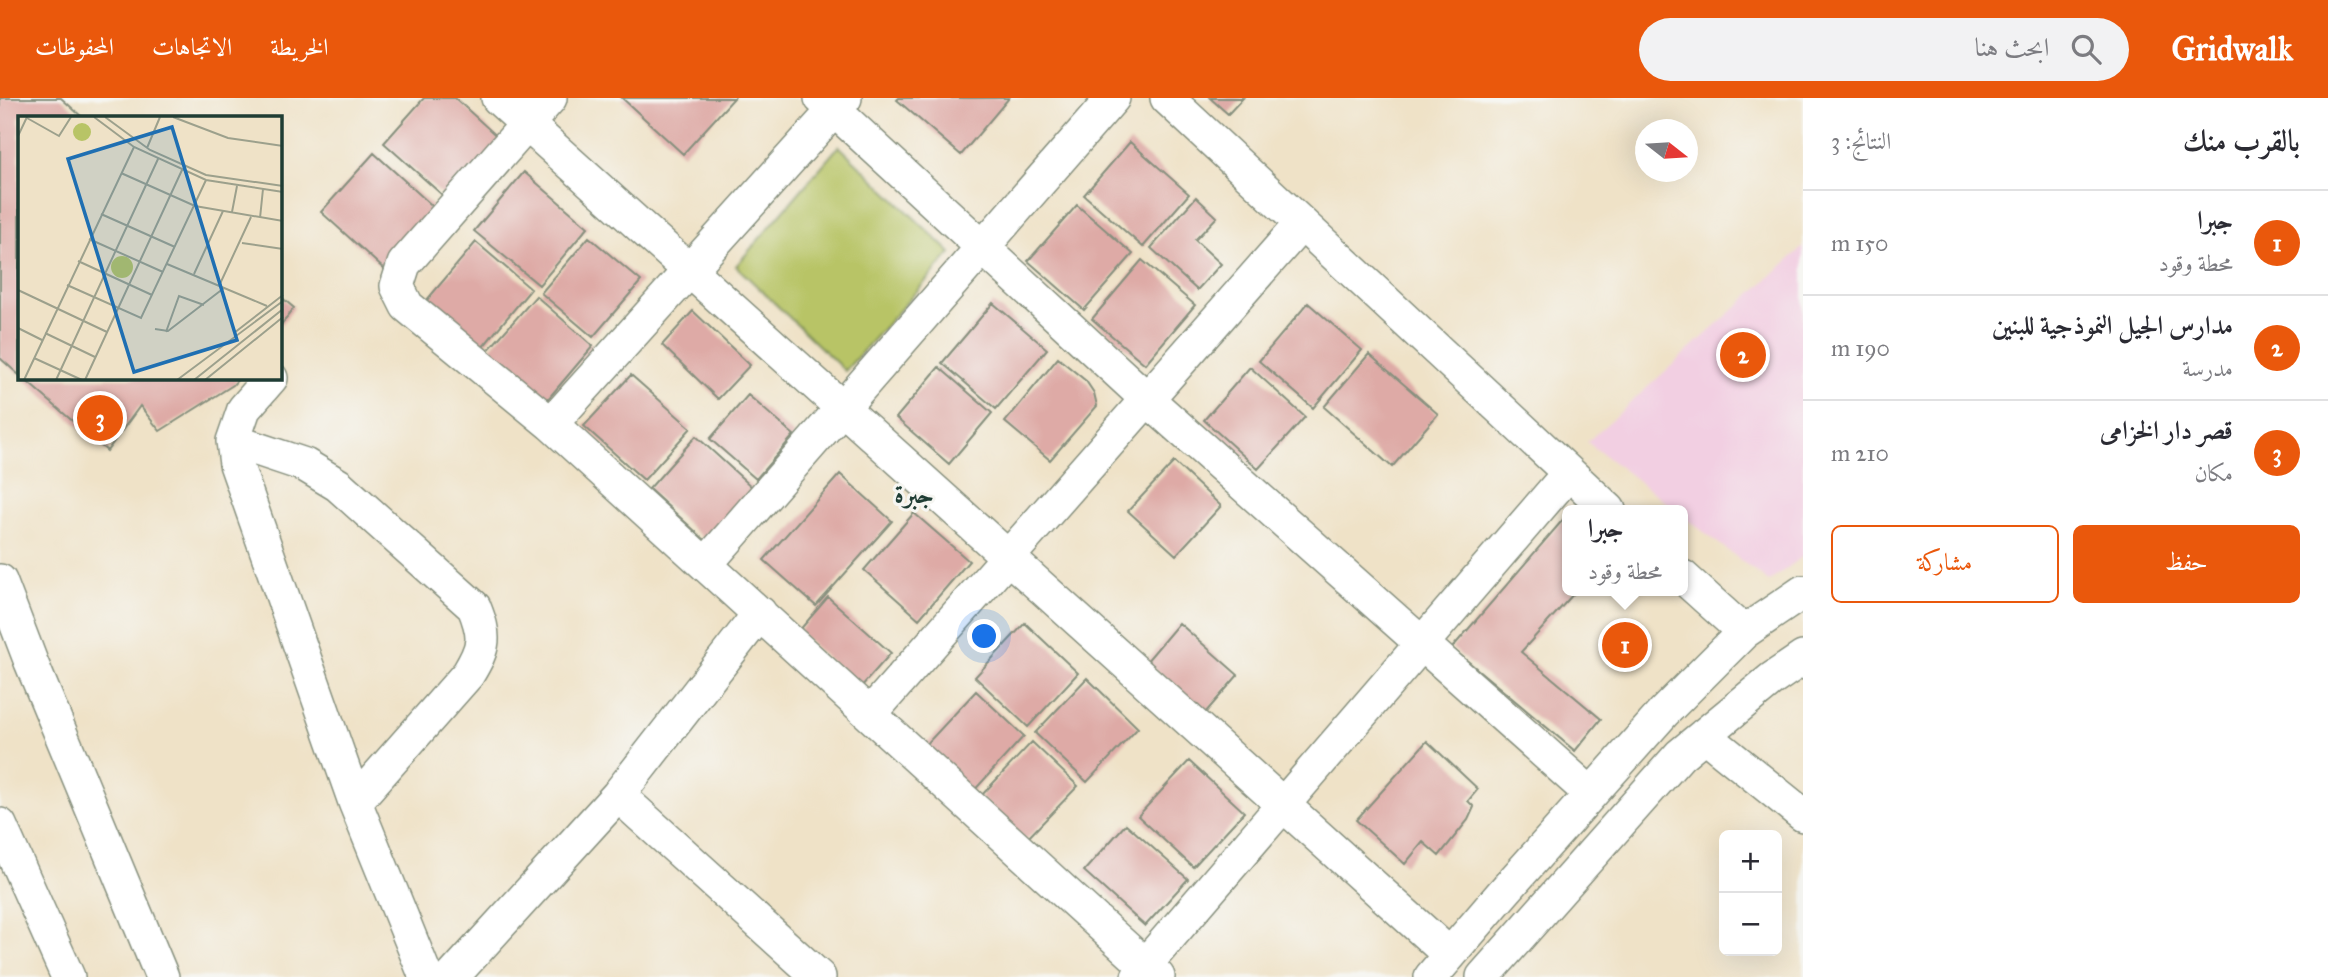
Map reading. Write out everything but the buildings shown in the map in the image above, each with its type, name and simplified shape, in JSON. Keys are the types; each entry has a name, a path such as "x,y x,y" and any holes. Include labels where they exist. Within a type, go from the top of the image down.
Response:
{"street":[{"path":"498,98 1283,805 1441,966 1664,712 1744,632 1803,592"},
{"path":"550,98 404,264 397,286 407,306 551,424 870,714 1147,973 1283,805 1568,474"},
{"path":"706,564 1113,98"},
{"path":"1167,98 1603,505"},
{"path":"551,424 689,271 834,102 983,247 1147,399 1591,794"},
{"path":"870,714 1301,224"},
{"path":"270,380 244,409 233,441 236,464 355,802 426,977"},
{"path":"233,441 305,465 338,485 474,607 482,627 481,653 468,674 355,802"},
{"path":"0,581 162,977"},
{"path":"1688,582 1744,632"},
{"path":"468,971 618,795 760,613"},
{"path":"1483,977 1680,755 1772,679 1803,658"},
{"path":"1704,735 1803,815"},
{"path":"618,795 819,977"},
{"path":"0,825 68,977"},
{"path":"0,858 43,977"}],"shaded area":[{"path":"1803,247 1803,556 1769,582 1688,520 1688,505 1669,505 1587,442"}],"green space":[{"path":"839,146 951,253 845,371 736,266"}],"place":[{"name":"مدارس الجيل النموذجية للبنين","path":"1743,355"},
{"name":"قصر دار الخزامى","path":"100,418"},
{"name":"جبرا","path":"1625,645"}],"district":[{"name":"جبرة","path":"914,494"}]}
